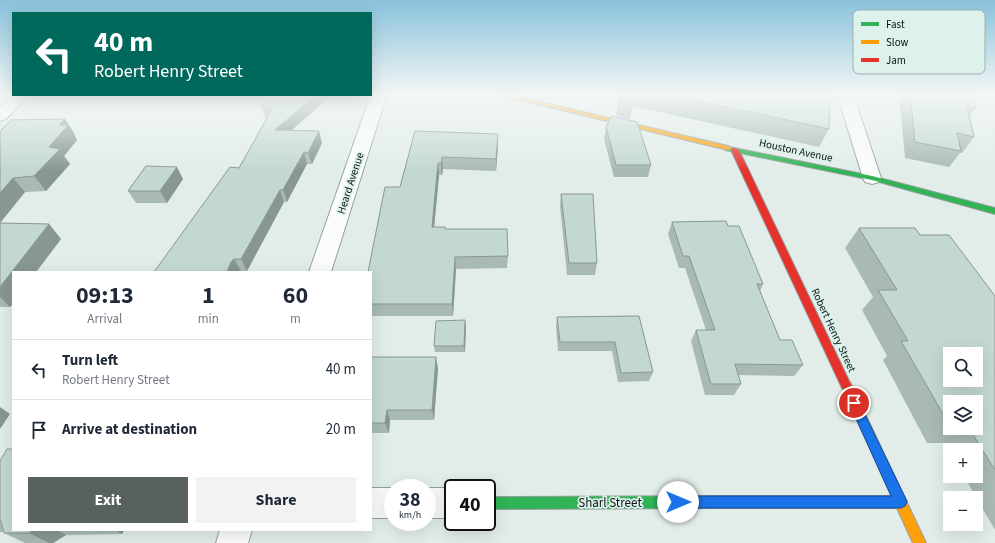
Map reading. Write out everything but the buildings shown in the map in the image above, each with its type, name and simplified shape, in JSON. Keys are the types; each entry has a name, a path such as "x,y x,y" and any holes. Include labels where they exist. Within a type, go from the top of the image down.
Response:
{"street":[{"name":"Heard Avenue","path":"320,271 371,119"},
{"name":"Houston Avenue","path":"619,119 735,150 872,178 995,210"},
{"path":"853,119 872,178"},
{"name":"Robert Henry Street","path":"735,150 920,543"},
{"name":"Sharl Street","path":"496,503 901,502"},
{"path":"372,503 384,503"},
{"path":"232,543 236,531"}],"traffic: fast":[{"path":"728,148 872,178 995,211"},
{"path":"496,503 724,502"}],"traffic: slow":[{"path":"605,119 728,148"},
{"path":"846,385 920,543"}],"traffic: jam":[{"path":"735,150 846,385"},
{"path":"724,502 901,502"}],"route":[{"path":"678,502 901,502 854,403"}]}
